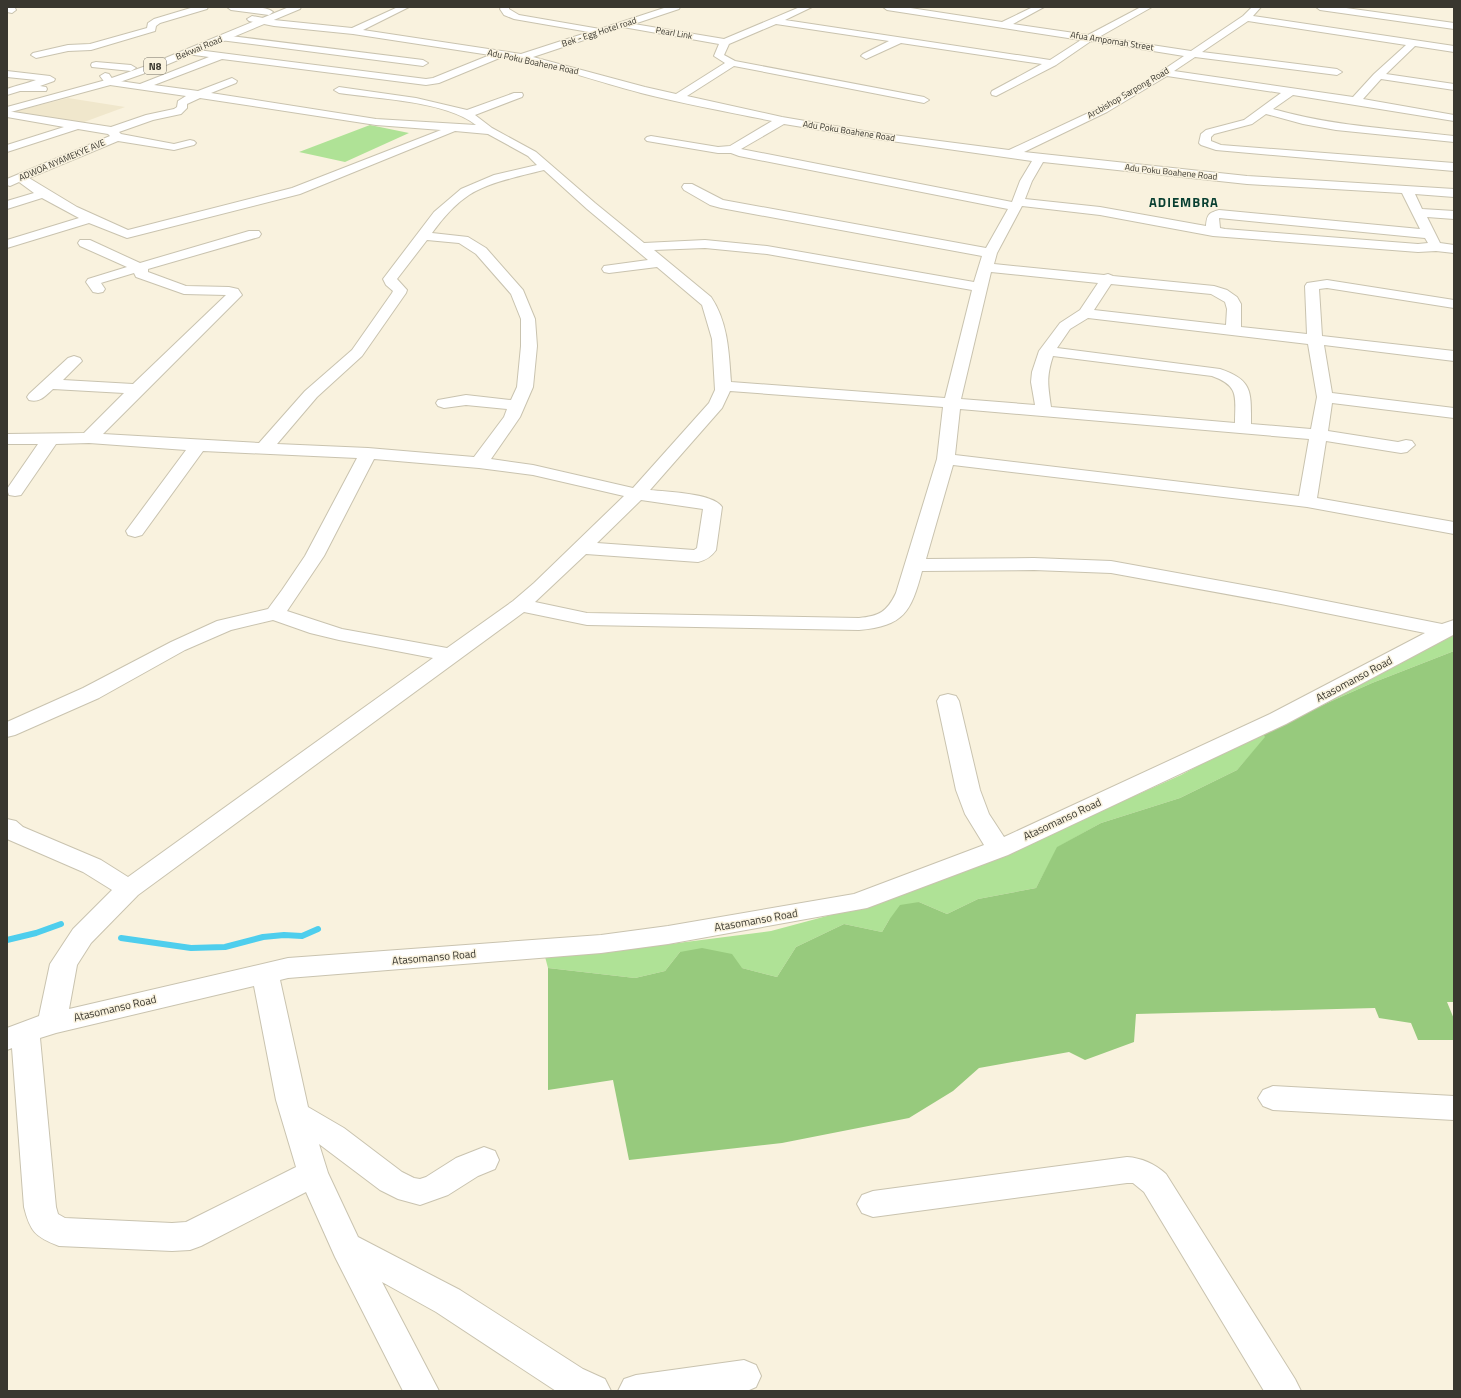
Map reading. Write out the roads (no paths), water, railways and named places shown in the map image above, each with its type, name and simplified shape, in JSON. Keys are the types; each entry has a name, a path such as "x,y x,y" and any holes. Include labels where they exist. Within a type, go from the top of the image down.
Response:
{"main road":[{"path":"94,46 152,29 151,25 157,21 204,7"},
{"path":"231,7 266,16"},
{"name":"Bekwai Road","path":"7,104 104,74 174,58 223,38 266,16 279,7"},
{"name":"Bekwai Road","path":"266,16 297,7"},
{"path":"353,31 405,7"},
{"path":"505,7 504,9 507,13 517,17 600,32"},
{"name":"Bek - Egg Hotel road","path":"522,58 676,7"},
{"path":"808,7 725,42 719,56 732,63 924,100"},
{"name":"Afua Ampomah Street","path":"887,7 904,8 933,14 1193,54 1337,72"},
{"path":"933,14 950,7"},
{"path":"1004,25 1040,7"},
{"path":"996,93 1052,63 1090,38 1148,7"},
{"name":"Arcbishop Sarpong Road","path":"1011,154 1103,110 1165,73 1246,18 1257,7"},
{"path":"1320,7 1454,26"},
{"name":"Adu Poku Boahene Road","path":"252,19 266,16 299,25 383,35 501,54 581,72 643,90 782,120 870,135 1038,158 1247,180 1454,193"},
{"path":"942,23 954,17"},
{"path":"1246,18 1454,49"},
{"name":"Bekwai Road","path":"7,110 104,74 131,68 252,19"},
{"path":"775,21 1052,63"},
{"name":"Pearl Link","path":"623,24 725,42"},
{"path":"140,87 299,25"},
{"path":"232,66 330,28"},
{"path":"866,56 923,32"},
{"path":"341,53 383,35"},
{"path":"223,38 423,63"},
{"path":"1356,101 1378,76 1413,44"},
{"path":"36,55 73,47 94,46 116,49"},
{"path":"190,52 426,82 435,81 501,54"},
{"path":"174,58 291,75"},
{"path":"679,97 732,63"},
{"path":"104,74 131,68"},
{"path":"1165,73 1356,101 1454,118"},
{"path":"7,74 50,79 30,86"},
{"path":"104,74 140,87 172,91 194,89 238,100 376,122 462,121"},
{"path":"1378,76 1454,87"},
{"name":"ADWOA NYAMEKYE AVE","path":"7,183 21,178 150,117 177,112 182,108 182,103 194,89 232,81"},
{"path":"7,84 51,90"},
{"path":"7,92 19,88 51,90"},
{"path":"314,1173 190,1236 172,1237 59,1232 44,1222 40,1207 28,1032 64,964 82,936 129,889 452,655 482,631 520,605 637,494 716,405 721,397 722,386 720,338 709,305 701,294 591,206 532,154 488,130 462,121 431,104 339,90"},
{"path":"1290,92 1242,124 1210,132 1205,136 1205,143 1220,148 1454,167"},
{"path":"21,178 42,194 127,234 306,188 462,121 518,95"},
{"path":"1265,110 1303,121 1336,127 1454,139"},
{"path":"7,114 79,126 174,147 190,143"},
{"path":"651,139 718,150 733,149 782,120"},
{"path":"7,149 79,126"},
{"path":"733,149 739,153 1016,204 1100,211 1213,232 1418,248 1436,246 1454,249"},
{"path":"520,605 586,619 865,624 877,622 891,616 901,606 915,565 946,459 952,403 988,260 1038,158"},
{"path":"263,449 311,394 357,353 399,293 400,290 391,282 390,279 439,216 471,188 498,178 547,166"},
{"path":"688,187 714,202 721,204 988,260 1108,278 1203,288 1226,294 1231,297 1234,302 1234,330"},
{"path":"1407,191 1436,246"},
{"path":"7,205 42,194"},
{"path":"1418,212 1454,215"},
{"path":"1213,232 1214,216 1219,214 1429,234"},
{"path":"7,244 91,218"},
{"path":"98,289 93,282 254,234"},
{"path":"424,236 449,237 462,240 481,251 518,293 528,319 529,346 525,387 512,417 479,463"},
{"path":"85,243 141,268"},
{"path":"641,247 705,244 767,250 980,287"},
{"path":"609,270 660,262"},
{"path":"90,438 137,389 235,295 233,292 184,290 141,274 141,268"},
{"path":"1044,411 1039,382 1040,372 1047,351 1065,326 1085,313 1108,278"},
{"path":"1307,502 1320,435 1325,397 1315,340 1311,288 1315,284 1335,285 1454,304"},
{"path":"1085,313 1454,356"},
{"path":"1047,351 1214,372 1225,375 1238,383 1242,390 1243,428"},
{"path":"35,397 74,361"},
{"path":"50,384 137,389"},
{"path":"722,386 952,403 1243,428 1320,435 1401,448 1406,446"},
{"path":"1325,397 1454,413"},
{"path":"444,403 466,400 517,405"},
{"path":"7,439 90,438 198,446 368,453 479,463 532,470 637,494 705,502 713,506 706,550 698,556 581,548"},
{"path":"15,491 50,439"},
{"path":"135,531 198,446"},
{"path":"7,730 91,693 178,646 224,625 275,612 287,598 318,550 368,453"},
{"path":"946,459 1307,502 1454,528"},
{"path":"915,565 1034,564 1111,567 1450,628"},
{"path":"275,612 299,622 354,637 452,655"},
{"name":"Atasomanso Road","path":"28,1032 288,968 601,944 668,935 858,902 999,849 1278,718 1450,628"},
{"path":"948,701 968,790 977,814 999,849"},
{"path":"7,828 14,833 92,866 129,889"},
{"path":"265,974 291,1100 314,1173 346,1247 421,1391"},
{"path":"1273,1098 1454,1108"},
{"path":"296,1115 333,1137 391,1181 409,1190 420,1192 431,1188 467,1167 484,1160"},
{"path":"873,1204 1127,1170 1136,1170 1146,1174 1155,1183 1283,1391"},
{"path":"346,1247 448,1301 571,1381 593,1391"},
{"path":"636,1391 744,1376"}],"waterway":[{"path":"7,940 36,933 61,924"},
{"path":"121,938 191,948 225,947 263,937 284,935 302,936 318,929"}],"district":[{"name":"ADIEMBRA","path":"1184,202"}]}
